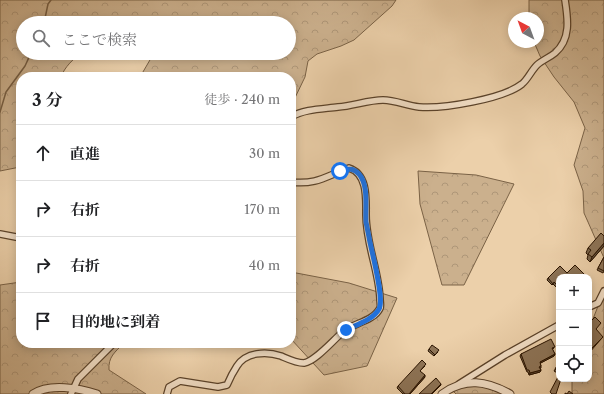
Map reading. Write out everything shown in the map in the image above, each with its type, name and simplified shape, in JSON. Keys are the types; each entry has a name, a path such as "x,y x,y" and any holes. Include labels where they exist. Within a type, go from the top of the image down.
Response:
{"street":[{"path":"296,115 306,112 369,101 384,100 419,107 460,105 500,94 521,84 538,64 554,54 562,46 567,32 568,17 565,0"},
{"path":"167,394 169,387 180,381 218,387 227,385 238,364 246,357 261,352 279,355 292,361 303,363 311,360 346,330 375,315 380,308 380,292 366,222 366,199 362,178 359,173 354,169 349,168 318,181 296,183"},
{"path":"0,234 16,237"},
{"path":"592,306 598,303 604,291"},
{"path":"442,394 505,355 556,327"},
{"path":"72,392 78,379 109,348"},
{"path":"454,387 478,382 490,385 510,394"},
{"path":"33,394 45,388 72,392 85,390 97,394"}],"green space":[{"path":"0,0 396,0 392,6 354,40 317,54 308,61 305,77 296,96 296,72 143,72 150,60 296,60 296,16 16,16 16,60 73,60 63,72 16,72 16,168 0,171"},
{"path":"529,0 604,0 604,258 584,213 583,191 574,165 585,128 574,102 554,77 537,48 544,48 544,12 529,12"},
{"path":"418,171 476,175 514,184 464,285 442,285 420,204"},
{"path":"296,273 349,283 397,298 367,366 324,375 296,344"},
{"path":"16,283 16,348 119,348 111,358 109,370 146,394 0,394 0,285"},
{"path":"604,291 604,394 572,394 572,382 592,382 592,321"},
{"path":"466,386 483,386 503,394 456,394 453,391"}],"building":[{"path":"601,233 604,236 604,243 592,257 588,254 591,250 588,248"},
{"path":"604,257 604,271 598,268"},
{"path":"575,265 584,274 556,274 556,284 554,282 553,284 548,278 560,266 567,273"},
{"path":"595,317 601,323 596,329 603,337 592,348 592,346 592,320"},
{"path":"551,339 555,347 552,348 555,354 540,362 541,366 539,367 541,370 530,373 529,370 527,370 521,354"},
{"path":"432,345 439,350 435,355 429,349"},
{"path":"422,360 426,364 420,371 425,375 409,394 405,394 398,386"},
{"path":"436,378 441,384 431,394 419,394"},
{"path":"556,381 556,382 560,382 556,394 552,394 550,392"}],"waterway":[{"path":"45,16 48,4 51,0"},
{"path":"21,72 28,60"},
{"path":"0,112 6,92 16,78"}],"route":[{"path":"340,171 349,168 354,169 362,178 366,199 366,222 380,292 380,308 375,315 346,330"}]}
